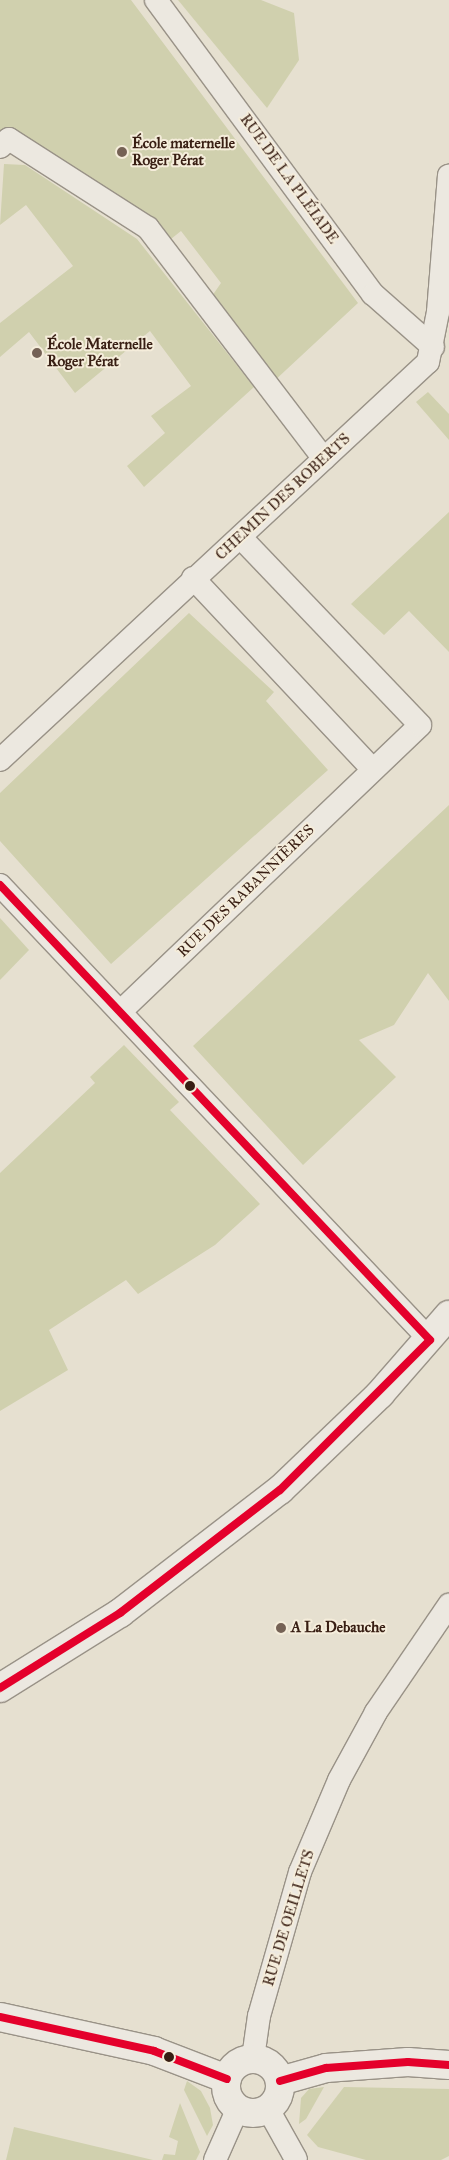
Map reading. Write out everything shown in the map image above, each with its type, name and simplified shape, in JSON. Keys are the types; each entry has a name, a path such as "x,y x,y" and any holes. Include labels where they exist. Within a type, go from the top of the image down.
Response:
{"street":[{"name":"RUE DE LA PLÉIADE","path":"156,0 374,294 432,347"},
{"path":"0,146 9,139 148,228 324,460"},
{"name":"CHEMIN DES ROBERTS","path":"0,760 193,578 241,538 428,362 443,315 449,175"},
{"name":"RUE DES RABANNIÈRES","path":"120,1012 420,725 241,538"},
{"path":"193,578 373,770"},
{"path":"0,885 430,1340"},
{"path":"0,1688 120,1612 280,1490 380,1394 430,1340 449,1315"},
{"name":"RUE DE OEILLETS","path":"252,2058 259,2016 300,1872 338,1780 376,1712 449,1605"},
{"path":"0,2017 154,2052 227,2079"},
{"path":"252,2058 270,2064 280,2081 278,2096 268,2109 253,2113 238,2108 228,2095 227,2079 236,2064 252,2058"},
{"path":"280,2081 326,2068 408,2062 449,2065"},
{"path":"215,2160 238,2108"},
{"path":"268,2109 300,2160"}],"green space":[{"path":"0,0 131,0 358,303 272,383 212,296 221,283 181,231 171,239 6,131 0,135"},
{"path":"178,0 261,0 294,13 299,60 267,108"},
{"path":"4,164 25,165 137,239 254,387 144,487 127,466 165,433 151,416 191,386 150,331 75,393 29,332 0,357 0,323 73,266 26,205 0,225"},
{"path":"428,392 449,414 449,440 416,402"},
{"path":"449,512 449,652 409,611 384,635 351,604"},
{"path":"189,613 274,692 266,701 328,770 111,964 0,841 0,793"},
{"path":"449,805 449,1001 428,973 394,1025 359,1040 396,1077 303,1165 193,1046"},
{"path":"0,918 29,950 0,980"},
{"path":"124,1045 179,1102 170,1110 260,1204 215,1245 138,1294 126,1280 49,1330 68,1370 0,1411 0,1173 95,1083 90,1077"},
{"path":"187,2081 201,2091 210,2108 213,2125 207,2136 184,2090"},
{"path":"324,2087 306,2119 299,2124 301,2098 309,2089"},
{"path":"344,2087 449,2089 449,2156 441,2160 366,2160 318,2147 307,2135"},
{"path":"180,2103 200,2152 196,2160 162,2160 164,2154 175,2155 178,2141 169,2137"},
{"path":"14,2127 153,2160 6,2160"}],"transit line":[{"name":"A","path":"0,885 430,1340"},
{"name":"A","path":"0,1688 120,1613 280,1490 430,1340"},
{"name":"A","path":"0,2017 154,2051 227,2079"},
{"name":"A","path":"280,2081 326,2068 408,2062 449,2065"}],"place":[{"name":"École maternelle Roger Pérat","path":"122,152"},
{"name":"École Maternelle Roger Pérat","path":"37,353"},
{"name":"A La Debauche","path":"281,1628"}]}
